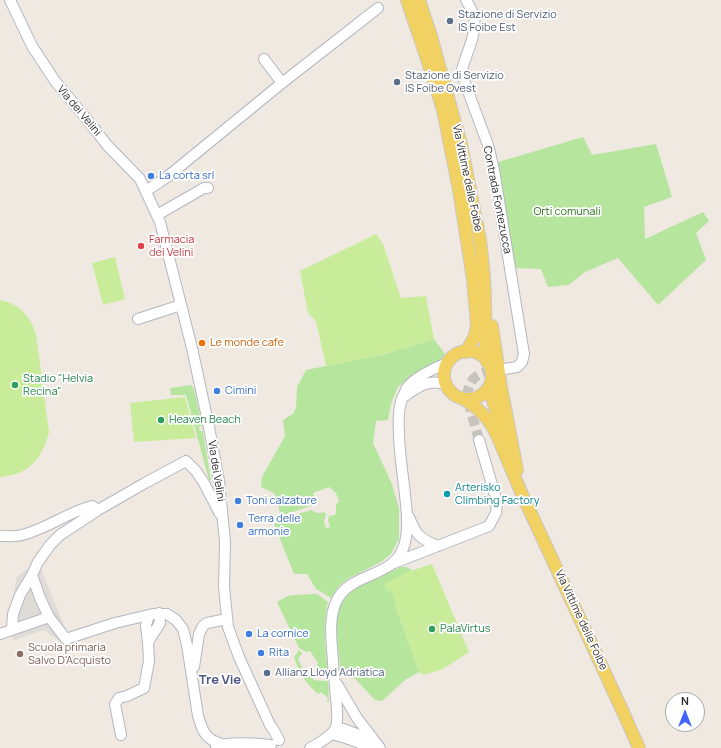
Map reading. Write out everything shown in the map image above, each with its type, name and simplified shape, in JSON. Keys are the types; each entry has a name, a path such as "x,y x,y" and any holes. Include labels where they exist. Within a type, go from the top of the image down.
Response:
{"main road":[{"name":"Via Vittime delle Foibe","path":"407,0 443,110 459,190 473,279 477,325 475,336 466,352"},
{"name":"Via Vittime delle Foibe","path":"419,0 431,36 461,144 480,240 485,302 487,362"},
{"path":"482,257 499,375 522,492"},
{"path":"466,352 478,354 487,362 492,374 491,380 489,387 478,397 470,399 455,396 446,385 444,378 445,370 452,358 459,354 466,352"},
{"name":"Via Vittime delle Foibe","path":"489,387 522,492"},
{"name":"Via Vittime delle Foibe","path":"462,398 476,407 491,423 639,748"}],"street":[{"name":"Via dei Velini","path":"10,0 32,46 55,81 107,145 140,179 160,222 192,348 219,481 225,542 224,587 228,627 274,742"},
{"name":"Contrada Fontezucca","path":"466,0 474,16 474,26 462,75 488,145 494,170 524,354 522,362 517,367 504,369"},
{"path":"146,191 167,177 378,8"},
{"path":"264,60 282,84"},
{"path":"157,215 204,188 208,188"},
{"path":"138,319 181,306"},
{"path":"392,564 403,548 406,538 407,512 398,420 400,406 407,388 413,380 439,366 448,364"},
{"path":"403,397 422,384 441,382 446,385"},
{"path":"310,748 334,730 337,720 332,631 336,602 344,591 357,581 379,572 392,564 489,526 496,514 497,502 479,440"},
{"path":"12,630 13,614 20,595 38,562 50,545 60,535 145,482 186,461 196,471 204,483 223,520"},
{"path":"0,536 21,536 48,526 84,508 92,506 98,510"},
{"path":"407,512 416,532 422,539 438,546"},
{"path":"32,575 40,598 49,617 66,639 115,623 154,614 167,614 176,620 182,629 187,645 198,716 206,735 218,746 274,742"},
{"path":"121,735 115,704 119,698 128,696 144,688 149,661 148,642 160,623 154,614"},
{"path":"0,634 49,617"},
{"path":"193,679 199,634 203,626 207,623 227,619"},
{"path":"335,681 357,718 379,748"},
{"path":"334,730 335,735 373,748"},
{"path":"334,730 355,733 379,748"}],"green space":[{"name":"Orti comunali","path":"583,137 592,155 656,144 672,197 644,207 645,239 703,212 709,221 696,233 706,260 658,305 618,258 585,272 569,285 548,287 541,269 514,268 495,163"},
{"path":"376,234 383,244 401,298 426,296 434,339 385,354 326,366 316,321 308,313 300,271"},
{"path":"115,257 125,299 103,305 92,263"},
{"path":"0,300 13,304 19,308 27,316 34,328 49,432 41,453 32,464 20,473 0,477"},
{"path":"434,339 445,354 439,362 414,375 398,387 391,404 388,420 376,421 373,443 392,484 399,508 399,539 391,554 381,562 349,578 339,586 331,598 316,589 307,574 294,574 274,524 291,516 311,510 317,513 324,512 326,514 324,522 326,528 330,527 328,520 329,516 335,515 336,504 339,502 336,493 329,487 313,493 315,502 313,505 280,515 278,501 274,493 261,487 262,477 285,436 283,420 293,414 296,408 297,387 306,370 385,354"},
{"path":"191,385 194,389 202,426 199,427 200,431 203,431 211,480 209,480 186,395 171,395 170,388"},
{"name":"Heaven Beach","path":"185,397 196,438 134,442 130,403"},
{"name":"PalaVirtus","path":"432,564 469,652 443,669 424,675 419,672 398,613 392,591 387,591 384,584 407,572"},
{"path":"401,567 407,567 412,570 407,572 392,591 398,613 419,672 405,680 382,701 375,700 355,679 342,675 336,630 337,613 342,602 357,586"},
{"path":"317,594 328,602 325,629 328,675 323,675 317,666 318,663 310,651 306,652 299,648 277,602 292,595"},
{"path":"299,650 302,653 298,659 305,674 309,674 314,680 328,680 329,702 327,701 328,698 321,692 318,694 313,689 298,669 294,657"}],"shaded area":[{"path":"38,562 72,645 59,641 44,630 14,640 8,625 17,576"}],"tunnel":[{"path":"479,440 467,397 468,389 474,378 479,375 490,371 505,369"}],"place":[{"name":"Stazione di Servizio IS Foibe Est","path":"450,21"},
{"name":"Stazione di Servizio IS Foibe Ovest","path":"397,82"},
{"name":"La corta srl","path":"151,176"},
{"name":"Farmacia dei Velini","path":"141,246"},
{"name":"Le monde cafe","path":"202,343"},
{"name":"Stadio \"Helvia Recina\"","path":"15,385"},
{"name":"Cimini","path":"217,391"},
{"name":"Heaven Beach","path":"161,420"},
{"name":"Arterisko Climbing Factory","path":"447,494"},
{"name":"Toni calzature","path":"238,501"},
{"name":"Terra delle armonie","path":"240,525"},
{"name":"PalaVirtus","path":"432,629"},
{"name":"La cornice","path":"249,634"},
{"name":"Rita","path":"261,653"},
{"name":"Scuola primaria Salvo D'Acquisto","path":"20,654"},
{"name":"Allianz Lloyd Adriatica","path":"267,673"}],"district":[{"name":"Tre Vie","path":"220,680"}]}
